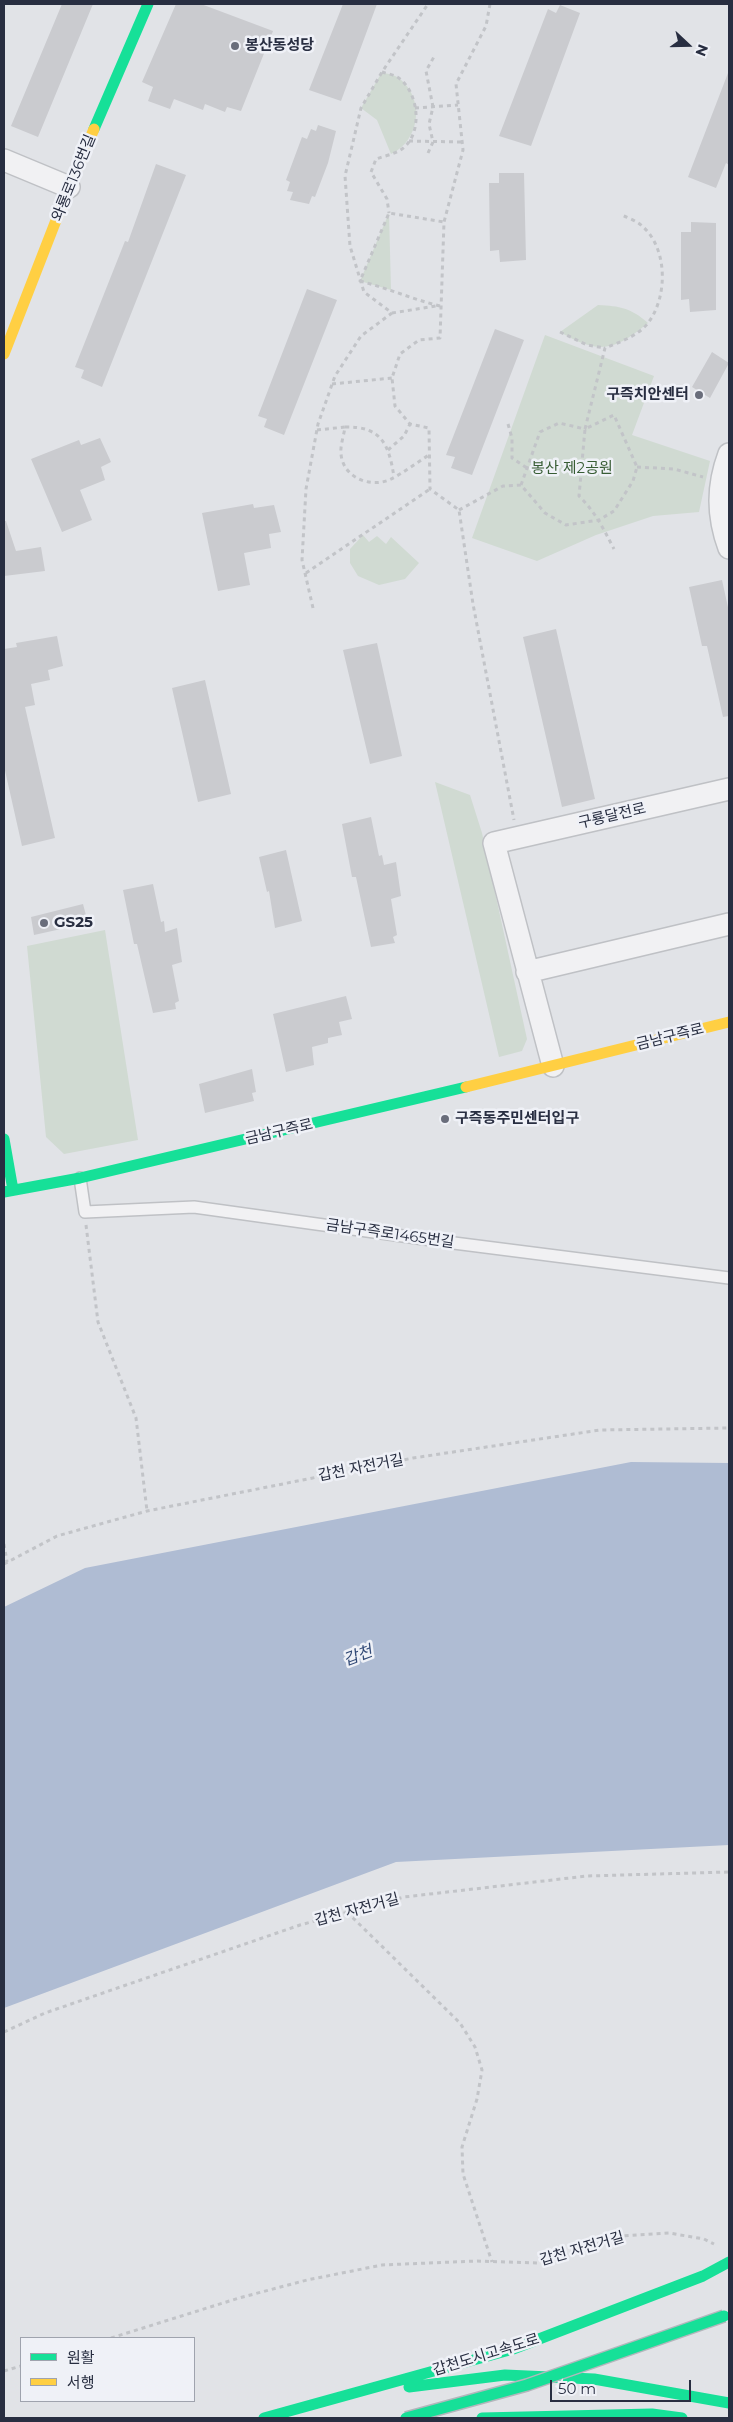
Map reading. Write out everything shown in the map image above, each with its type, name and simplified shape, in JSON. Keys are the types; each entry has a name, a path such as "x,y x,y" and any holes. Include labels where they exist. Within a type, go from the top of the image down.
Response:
{"main road":[{"name":"와룡로136번길","path":"4,354 69,188 148,4"},
{"name":"금남구즉로","path":"8,1191 80,1178 553,1066 729,1022"},
{"path":"4,1139 8,1191"},
{"name":"갑천도시고속도로","path":"264,2418 513,2349 703,2276 729,2262"},
{"path":"406,2418 527,2385 727,2314"},
{"path":"281,2418 378,2390 505,2375 594,2379 729,2403"},
{"path":"482,2418 652,2414 682,2418"}],"street":[{"path":"4,160 69,188"},
{"path":"729,454 720,481 719,504 722,528 729,548"},
{"name":"구룡달전로","path":"528,972 494,843 729,788"},
{"path":"553,1066 528,972 729,924"}],"lane":[{"path":"80,1178 85,1212"},
{"name":"금남구즉로1465번길","path":"85,1212 194,1207 446,1242 729,1278"}],"path":[{"path":"392,313 364,292 350,246 345,176 361,108 382,72 428,4"},
{"path":"430,489 429,428 410,424 395,406 392,378 400,354 418,340 440,338 444,222 463,150 456,84 486,26 490,4"},
{"path":"428,153 433,142 429,124 433,107 426,71 435,55"},
{"path":"360,280 388,213 387,199 371,172 376,159 402,149 409,141 417,117 412,92 399,78 382,72"},
{"path":"415,108 458,105"},
{"path":"409,141 462,142"},
{"path":"388,213 444,222"},
{"path":"560,332 587,345 605,348 629,339 648,323 658,301 664,274 657,247 643,226 622,215"},
{"path":"360,280 416,300 440,306"},
{"path":"313,608 302,560 306,489 317,430 335,376 361,336 392,313 440,306"},
{"path":"605,348 585,429 579,496 595,512 614,550"},
{"path":"332,384 392,378"},
{"path":"614,415 637,466 633,481 614,511 599,520 566,526 545,513 521,485 540,432 559,423 585,429 614,415"},
{"path":"388,450 404,436 410,424"},
{"path":"508,424 512,438 512,458 527,468"},
{"path":"317,430 360,426 374,432 386,443 394,477"},
{"path":"345,427 340,453 344,466 362,482 373,483 394,477 429,454"},
{"path":"637,466 674,469 720,481"},
{"path":"459,510 503,486 521,485"},
{"path":"306,573 430,489"},
{"path":"430,489 459,510 473,604 515,828"},
{"path":"85,1212 98,1322 136,1418 147,1511"},
{"name":"갑천 자전거길","path":"5,1563 57,1536 147,1511 413,1458 600,1430 729,1428"},
{"path":"4,1544 5,1563"},
{"name":"갑천 자전거길","path":"4,2032 45,2013 300,1925 404,1897 587,1876 729,1872"},
{"path":"347,1912 460,2023 475,2048 482,2070 477,2099 462,2147 463,2174 492,2262"},
{"name":"갑천 자전거길","path":"114,2337 239,2298 307,2280 382,2265 492,2262 538,2263 620,2236 669,2233 704,2239 720,2247"},
{"path":"4,2370 20,2366"}],"green space":[{"path":"382,72 398,78 408,87 416,108 416,119 408,140 401,148 391,154 377,120 361,108"},
{"path":"389,213 391,290 360,281"},
{"path":"598,305 625,309 648,323 625,339 606,347 585,344 560,332"},
{"name":"봉산 제2공원","path":"545,335 654,376 632,435 710,461 699,512 653,516 596,535 537,561 472,538"},
{"path":"363,535 369,542 377,536 386,544 391,537 419,563 405,579 379,585 358,576 350,563 350,549"},
{"path":"435,782 470,795 482,833 527,1039 522,1051 499,1057"},
{"path":"105,930 138,1140 64,1154 46,1137 27,946"}],"water":[{"name":"갑천","path":"631,1462 729,1463 729,1845 396,1862 4,2008 4,1607 85,1568"}],"building":[{"path":"62,4 93,4 38,137 11,126"},
{"name":"봉산동성당","path":"176,4 201,4 273,31 241,111 227,107 225,112 205,104 203,110 174,99 170,109 148,101 153,87 142,82"},
{"path":"343,4 377,4 341,101 309,90"},
{"path":"560,5 580,13 531,146 499,136 548,9 556,13"},
{"path":"728,73 729,165 726,163 716,188 688,177"},
{"path":"318,125 336,131 328,163 315,197 312,196 309,204 290,200 293,192 287,191 290,182 286,180 302,137 307,139 311,129 316,131"},
{"path":"156,164 186,175 102,387 81,378 84,370 75,367 125,241 128,242"},
{"path":"499,173 524,173 526,260 500,262 499,250 490,251 489,183 499,183"},
{"path":"691,222 716,223 716,310 690,312 689,299 681,300 681,232 691,232"},
{"path":"307,289 337,300 284,435 264,427 267,419 258,416"},
{"path":"495,329 524,340 472,475 451,468 455,457 446,455"},
{"path":"712,352 729,363 710,398 692,387"},
{"path":"100,438 111,462 101,467 105,480 80,490 92,520 62,532 31,459 79,440 81,445"},
{"path":"253,504 254,508 274,505 281,532 269,534 271,548 244,553 250,585 218,591 202,513"},
{"path":"4,521 6,521 16,551 41,547 45,571 4,576"},
{"path":"722,580 729,612 729,716 723,717 707,646 702,646 689,587"},
{"path":"556,629 595,799 562,807 523,637"},
{"path":"57,636 63,666 48,670 50,680 31,684 35,705 25,707 55,838 22,846 4,766 4,649 17,647 16,643"},
{"path":"377,643 402,756 370,764 343,650"},
{"path":"205,680 231,794 198,802 172,688"},
{"path":"371,817 379,856 382,855 384,865 396,862 401,896 391,899 397,935 393,937 395,943 371,947 356,877 352,877 342,824"},
{"path":"286,850 302,921 275,928 269,891 267,892 259,857"},
{"path":"153,884 161,922 164,921 165,932 177,928 182,962 172,965 179,1001 175,1003 176,1009 153,1013 137,944 134,944 123,890"},
{"path":"83,904 88,923 34,935 31,917"},
{"path":"346,996 352,1019 339,1022 342,1035 328,1038 328,1043 312,1047 314,1065 286,1072 273,1014"},
{"path":"252,1069 256,1092 252,1093 254,1101 205,1113 199,1084"}],"traffic: fast":[{"path":"94,129 148,4"},
{"path":"4,1192 80,1178 466,1087"},
{"path":"4,1139 13,1190"},
{"path":"264,2418 513,2349 703,2276 729,2262"},
{"path":"406,2418 527,2385 724,2316"},
{"path":"409,2387 505,2375 594,2379 729,2403"},
{"path":"482,2418 652,2414 682,2418"}],"traffic: slow":[{"path":"4,354 69,187 94,129"},
{"path":"466,1087 729,1022"}],"place":[{"name":"봉산동성당","path":"235,46"},
{"name":"구즉치안센터","path":"699,395"},
{"name":"GS25","path":"44,923"},
{"name":"구즉동주민센터입구","path":"445,1119"}]}
